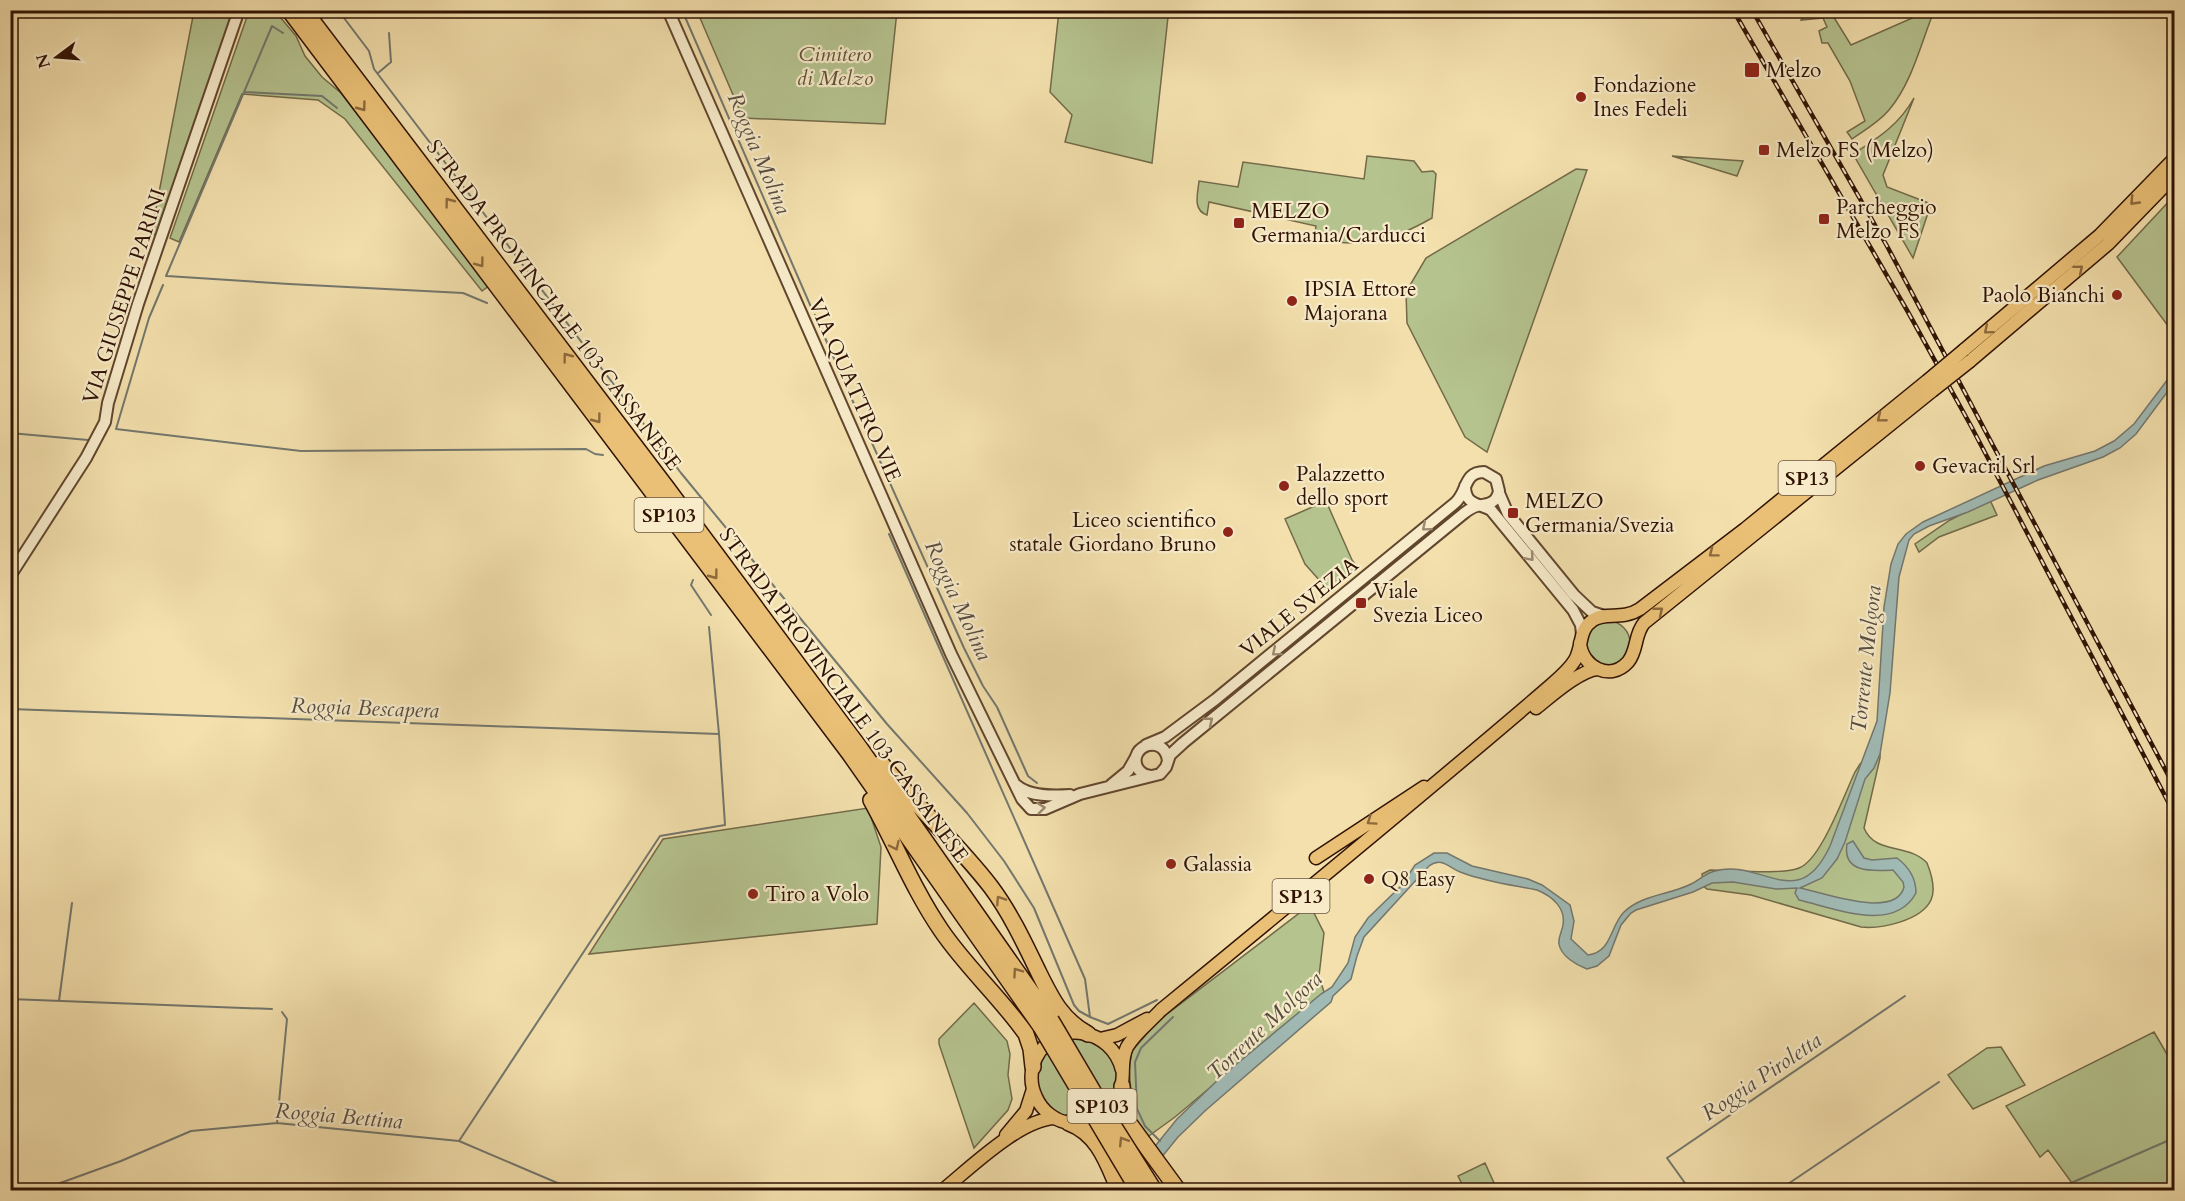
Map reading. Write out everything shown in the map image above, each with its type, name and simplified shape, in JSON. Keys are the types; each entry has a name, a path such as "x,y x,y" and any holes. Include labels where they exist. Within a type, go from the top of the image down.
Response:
{"highway":[{"name":"STRADA PROVINCIALE 103 CASSANESE","path":"289,10 849,753 1046,1023 1138,1191"},
{"name":"STRADA PROVINCIALE 103 CASSANESE","path":"304,10 667,488 860,748 1046,1023 1154,1191"},
{"name":"SP103","path":"667,488 711,535 886,770 962,852 990,886 1016,927 1057,1007 1068,1021 1094,1036"},
{"name":"SP103","path":"749,621 856,773 884,822 911,879 942,931 1026,1034 1031,1048 1033,1067"},
{"name":"SP103","path":"1122,1086 1122,1104 1129,1123 1178,1191"},
{"name":"SP103","path":"1069,1123 1091,1137 1102,1152 1119,1191"}],"main road":[{"name":"SP13","path":"1440,781 1566,686 1591,670 1610,671 1623,667 1632,657 1638,632 1644,623 1930,386 2093,242 2175,159"},
{"name":"SP13","path":"1122,1086 1124,1058 1129,1045 1161,1010 1440,781 1566,671 1578,654 1581,638 1589,623 1609,616 1626,616 1640,609 1745,529 2108,244 2175,176"},
{"path":"1609,616 1623,620 1631,628 1635,645"},
{"path":"1581,638 1585,659 1598,669"},
{"path":"1316,858 1416,791 1440,781"},
{"name":"SP13","path":"1033,1067 1042,1049 1058,1036 1078,1032 1094,1036 1117,1035 1161,1010"},
{"path":"1094,1036 1114,1052 1122,1070"},
{"path":"1000,1143 1026,1111 1033,1088 1033,1067"},
{"path":"1033,1088 1040,1104 1054,1118 1080,1124 1099,1118 1114,1105 1122,1086"},
{"path":"943,1191 1000,1143 1036,1122 1054,1118"}],"street":[{"name":"VIA GIUSEPPE PARINI","path":"10,576 86,458 105,422 108,403 138,304 239,10"},
{"name":"VIA QUATTRO VIE","path":"668,10 946,643 1014,783"},
{"path":"1581,638 1581,625 1569,605 1491,510 1468,499 1465,486 1472,475 1486,472 1496,479 1499,494 1508,514 1574,595 1592,612 1609,616"},
{"name":"VIALE SVEZIA","path":"1105,788 1125,774 1141,748 1165,737 1263,662 1459,500 1465,486"},
{"path":"1481,506 1492,503 1499,494"},
{"name":"VIALE SVEZIA","path":"1014,783 1026,805 1033,810 1045,809 1080,794 1155,776 1164,771 1171,754 1183,743 1463,514 1481,506"},
{"path":"1146,745 1162,748 1167,754 1168,761"},
{"path":"1137,755 1136,764 1140,771 1148,776 1155,776"},
{"name":"VIALE SVEZIA","path":"1014,783 1029,792 1050,795 1080,794"}],"green space":[{"path":"1121,10 1168,17 1152,163 1065,142 1072,115 1050,92 1059,11"},
{"path":"1807,10 1830,11 1851,45 1928,11 1934,11 1910,75 1897,99 1872,126 1852,139 1847,132 1865,121 1850,81 1828,43 1822,43 1819,31 1827,27 1823,18 1801,20"},
{"path":"194,11 233,11 157,235 151,234"},
{"path":"249,11 275,11 296,36 305,56 322,77 341,93 490,285 482,291 345,119 318,100 242,94 179,242 170,238"},
{"name":"Cimitero di Melzo","path":"697,11 897,11 885,124 743,118"},
{"path":"1914,98 1883,175 1887,187 1931,204 1913,258 1853,154 1895,123"},
{"path":"1367,156 1414,161 1422,172 1433,171 1436,174 1432,218 1389,238 1347,243 1314,238 1316,226 1209,202 1207,215 1199,209 1197,196 1199,181 1238,187 1243,162 1364,179"},
{"path":"1672,156 1743,161 1737,176"},
{"path":"1576,169 1587,170 1487,452 1465,437 1407,323 1406,292 1426,258"},
{"path":"2174,196 2174,334 2117,257"},
{"path":"1990,500 1997,515 1939,537 1919,552 1915,544 1950,520"},
{"path":"1326,501 1357,567 1328,590 1305,564 1285,519"},
{"path":"1608,621 1623,628 1630,643 1623,658 1608,665 1593,658 1586,643 1593,628"},
{"path":"1880,745 1880,758 1864,828 1876,842 1911,853 1927,863 1933,891 1931,900 1919,913 1889,925 1861,927 1751,895 1707,889 1703,886 1702,874 1710,870 1781,871 1799,868 1807,863 1823,840 1855,772"},
{"name":"Tiro a Volo","path":"868,808 881,847 877,924 589,954 663,839"},
{"path":"1310,905 1324,933 1319,976 1324,992 1175,1117 1146,1138 1133,1116 1129,1068 1132,1051 1158,1021"},
{"path":"974,1003 1007,1041 1010,1054 1008,1075 1012,1099 1008,1110 974,1148 939,1039"},
{"path":"2154,1032 2174,1066 2174,1190 2077,1190 2048,1150 2040,1157 2006,1106"},
{"path":"1071,1038 1085,1038 1106,1049 1118,1071 1115,1096 1087,1119 1066,1117 1055,1111 1043,1097 1037,1079 1041,1061 1046,1053"},
{"path":"2001,1047 2025,1085 1973,1109 1948,1075 1987,1048"},
{"path":"1485,1163 1494,1183 1479,1190 1465,1190 1458,1176"}],"water":[{"name":"Torrente Molgora","path":"2174,371 2174,383 2136,434 2120,448 2103,457 2038,480 1968,512 1929,526 1914,534 1909,540 1899,577 1890,693 1880,754 1874,768 1865,779 1845,842 1837,859 1822,878 1800,888 1873,903 1887,902 1898,897 1904,887 1903,882 1893,870 1861,869 1849,861 1847,844 1853,841 1864,858 1872,860 1897,858 1905,865 1915,882 1916,893 1906,905 1893,913 1862,915 1799,900 1795,893 1797,888 1776,889 1733,882 1712,883 1693,892 1631,913 1621,925 1609,956 1597,966 1587,969 1570,960 1560,948 1562,913 1557,903 1548,896 1537,890 1472,876 1446,864 1434,863 1364,937 1351,979 1333,996 1331,1002 1206,1110 1178,1137 1161,1158 1122,1190 1106,1190 1152,1150 1177,1119 1221,1077 1332,987 1348,963 1355,937 1368,918 1401,886 1415,865 1434,853 1447,853 1472,866 1528,879 1542,885 1570,905 1574,921 1571,939 1588,955 1602,949 1619,918 1631,906 1648,898 1683,888 1712,872 1732,869 1792,881 1805,877 1818,866 1830,846 1877,721 1884,607 1891,564 1898,544 1906,534 1923,522 2044,466 2095,451 2114,441 2134,424"}],"waterway":[{"path":"338,10 369,51 374,69 681,473 887,724 967,813 1004,861 1034,908 1074,1005 1090,1017"},
{"name":"Roggia Molina","path":"682,10 811,307"},
{"path":"166,276 272,26 283,33"},
{"path":"378,73 391,62 389,33"},
{"path":"245,92 322,96 337,108"},
{"path":"167,276 463,293 487,303"},
{"path":"163,285 149,318 116,429 301,451 586,449 603,455"},
{"name":"Roggia Molina","path":"815,315 858,413"},
{"name":"Roggia Molina","path":"863,423 964,648 983,686 997,707 1028,776 1037,783"},
{"path":"10,433 88,440"},
{"path":"889,534 1085,979 1090,1017 1108,1024 1157,1000"},
{"path":"693,580 691,585 711,615"},
{"path":"459,1141 660,836 725,825 709,627"},
{"name":"Roggia Bescapera","path":"10,709 719,734"},
{"path":"59,1001 72,903"},
{"name":"Roggia Piroletta","path":"1690,1190 1667,1158 1905,996"},
{"path":"10,999 272,1009"},
{"path":"277,1123 287,1019 282,1012"},
{"path":"1160,1141 1145,1126 1137,1109 1135,1062 1141,1048 1173,1017"},
{"path":"1779,1190 1939,1082"},
{"name":"Roggia Bettina","path":"29,1190 52,1186 121,1161 191,1131 277,1123 459,1141 574,1190"},
{"path":"2055,1190 2174,1138"},
{"path":"1003,1190 1014,1187 1042,1190"}],"railway":[{"path":"1733,10 1908,312 1971,426 2174,813"},
{"path":"1752,10 1887,246 2174,786"}],"place":[{"name":"Melzo","path":"1752,70"},
{"name":"Fondazione Ines Fedeli","path":"1581,97"},
{"name":"Melzo FS (Melzo)","path":"1764,150"},
{"name":"Parcheggio Melzo FS","path":"1824,219"},
{"name":"MELZO Germania/Carducci","path":"1239,223"},
{"name":"Paolo Bianchi","path":"2117,295"},
{"name":"IPSIA Ettore Majorana","path":"1292,301"},
{"name":"Gevacril Srl","path":"1920,466"},
{"name":"Palazzetto dello sport","path":"1284,486"},
{"name":"MELZO Germania/Svezia","path":"1513,513"},
{"name":"Liceo scientifico statale Giordano Bruno","path":"1228,532"},
{"name":"Viale Svezia Liceo","path":"1361,603"},
{"name":"Galassia","path":"1171,864"},
{"name":"Q8 Easy","path":"1369,879"},
{"name":"Tiro a Volo","path":"753,894"}]}
